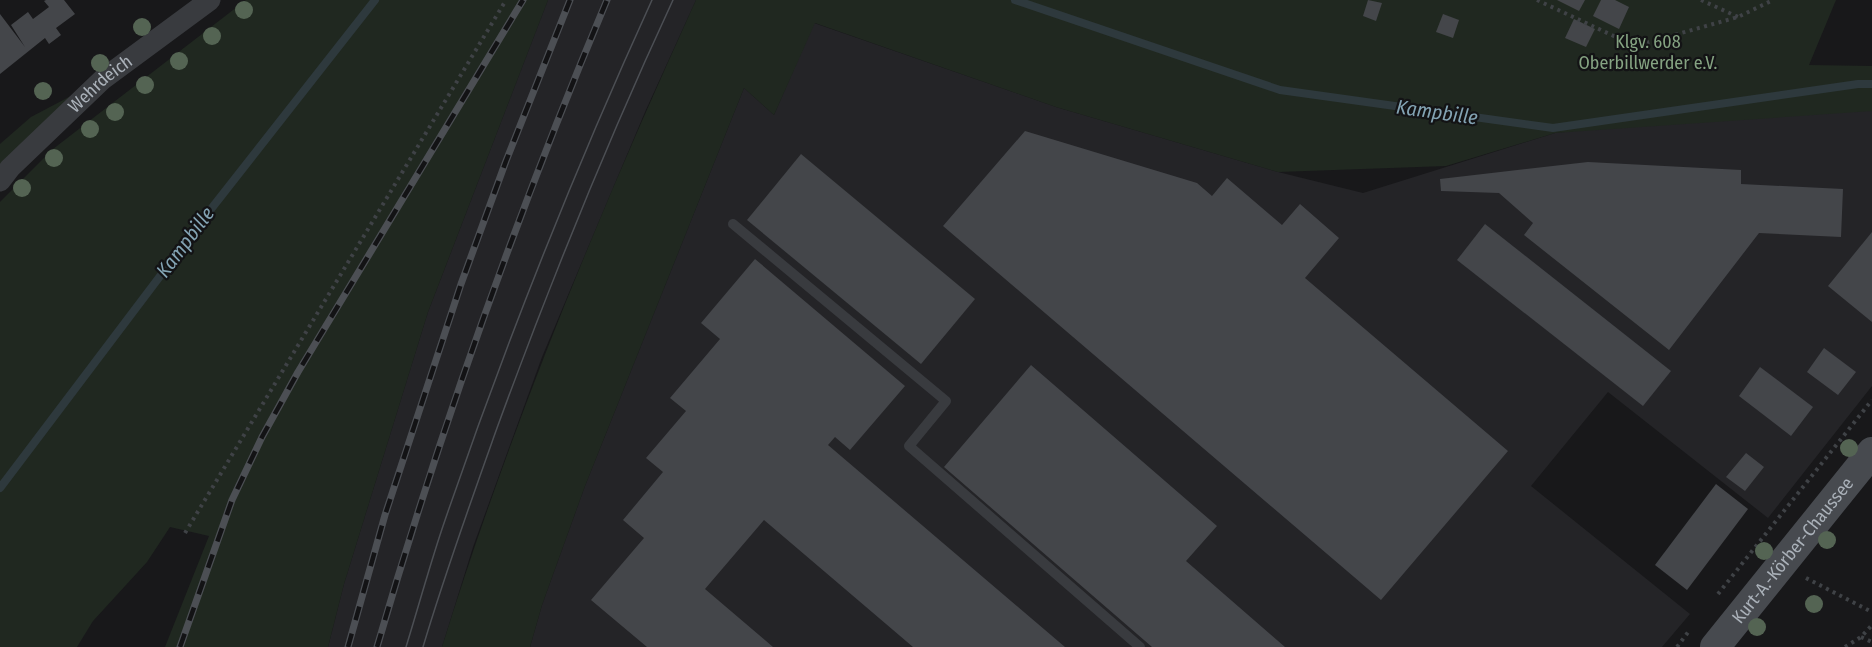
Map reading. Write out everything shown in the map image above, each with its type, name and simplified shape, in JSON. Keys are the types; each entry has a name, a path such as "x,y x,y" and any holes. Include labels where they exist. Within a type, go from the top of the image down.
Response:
{"main road":[{"name":"Kurt-A.-Körber-Chaussee","path":"1715,647 1872,452"}],"street":[{"name":"Wehrdeich","path":"0,181 103,80 210,0"}],"lane":[{"path":"733,224 946,401 909,446 1140,647"}],"path":[{"path":"185,533 506,0"},
{"path":"1537,0 1635,46 1738,17 1773,0"},
{"path":"1701,0 1738,17"},
{"path":"1715,598 1872,400"},
{"path":"1780,566 1872,612"},
{"path":"1677,647 1694,624"},
{"path":"1845,647 1861,637 1872,625"},
{"path":"1861,637 1872,642"}],"shaded area":[{"path":"548,0 696,0 645,112 542,357 473,547 442,647 328,647 344,584 428,312"},
{"path":"814,23 1056,107 1278,172 1363,193 1555,133 1872,100 1872,386 1768,518 1608,392 1531,486 1690,614 1662,647 530,647 542,605 585,486 744,88 774,115"}],"green space":[{"path":"246,0 548,0 428,312 344,584 328,647 165,647 209,536 170,527 147,562 93,621 77,647 0,647 0,202 53,149"},
{"name":"Klgv. 608 Oberbillwerder e.V.","path":"696,0 1836,0 1809,65 1872,66 1872,111 1555,133 1446,166 1278,172 1056,107 815,23 774,115 744,88 585,486 542,605 530,647 442,647 527,400 592,239"},
{"path":"103,79 0,181 0,144 31,117"}],"building":[{"path":"64,0 75,14 56,28 61,35 49,44 45,38 0,74 0,14 25,47 11,25 28,12 33,19 49,7 44,1"},
{"path":"1368,0 1382,3 1376,21 1363,16"},
{"path":"1557,0 1585,0 1579,11"},
{"path":"1601,0 1615,0 1629,7 1619,29 1593,16"},
{"path":"1443,14 1459,20 1453,38 1436,32"},
{"path":"1574,19 1595,29 1586,47 1565,38"},
{"path":"1025,131 1197,183 1212,196 1227,178 1282,225 1300,204 1339,238 1305,278 1508,451 1381,600 943,226"},
{"path":"801,154 975,299 921,364 747,220"},
{"path":"1588,162 1741,170 1741,184 1843,189 1841,237 1759,233 1669,350 1524,235 1533,223 1499,193 1441,191 1440,179"},
{"path":"1485,224 1671,371 1643,406 1457,260"},
{"path":"1872,232 1872,322 1828,286"},
{"path":"755,259 905,386 850,450 835,437 828,445 1065,647 913,647 764,520 705,589 773,647 647,647 591,600 644,538 623,520 663,472 646,458 686,411 670,398 720,339 701,323"},
{"path":"1824,348 1856,372 1838,395 1807,372"},
{"path":"1031,365 1217,526 1186,561 1285,647 1152,647 944,467"},
{"path":"1760,367 1813,407 1791,436 1739,396"},
{"path":"1746,453 1764,467 1745,491 1726,477"},
{"path":"1716,484 1748,509 1687,590 1655,565"}],"waterway":[{"name":"Kampbille","path":"0,488 204,218 375,0"},
{"name":"Kampbille","path":"1015,0 1280,90 1553,128 1858,84 1872,84"}],"tram line":[{"path":"406,647 442,529 514,329 594,130 652,0"},
{"path":"423,647 468,510 538,320 580,212 673,0"}],"railway":[{"path":"180,647 232,500 262,437 298,372 523,0"},
{"path":"348,647 385,515 461,284 506,161 570,0"},
{"path":"377,647 427,483 483,320 512,240 607,0"}]}
